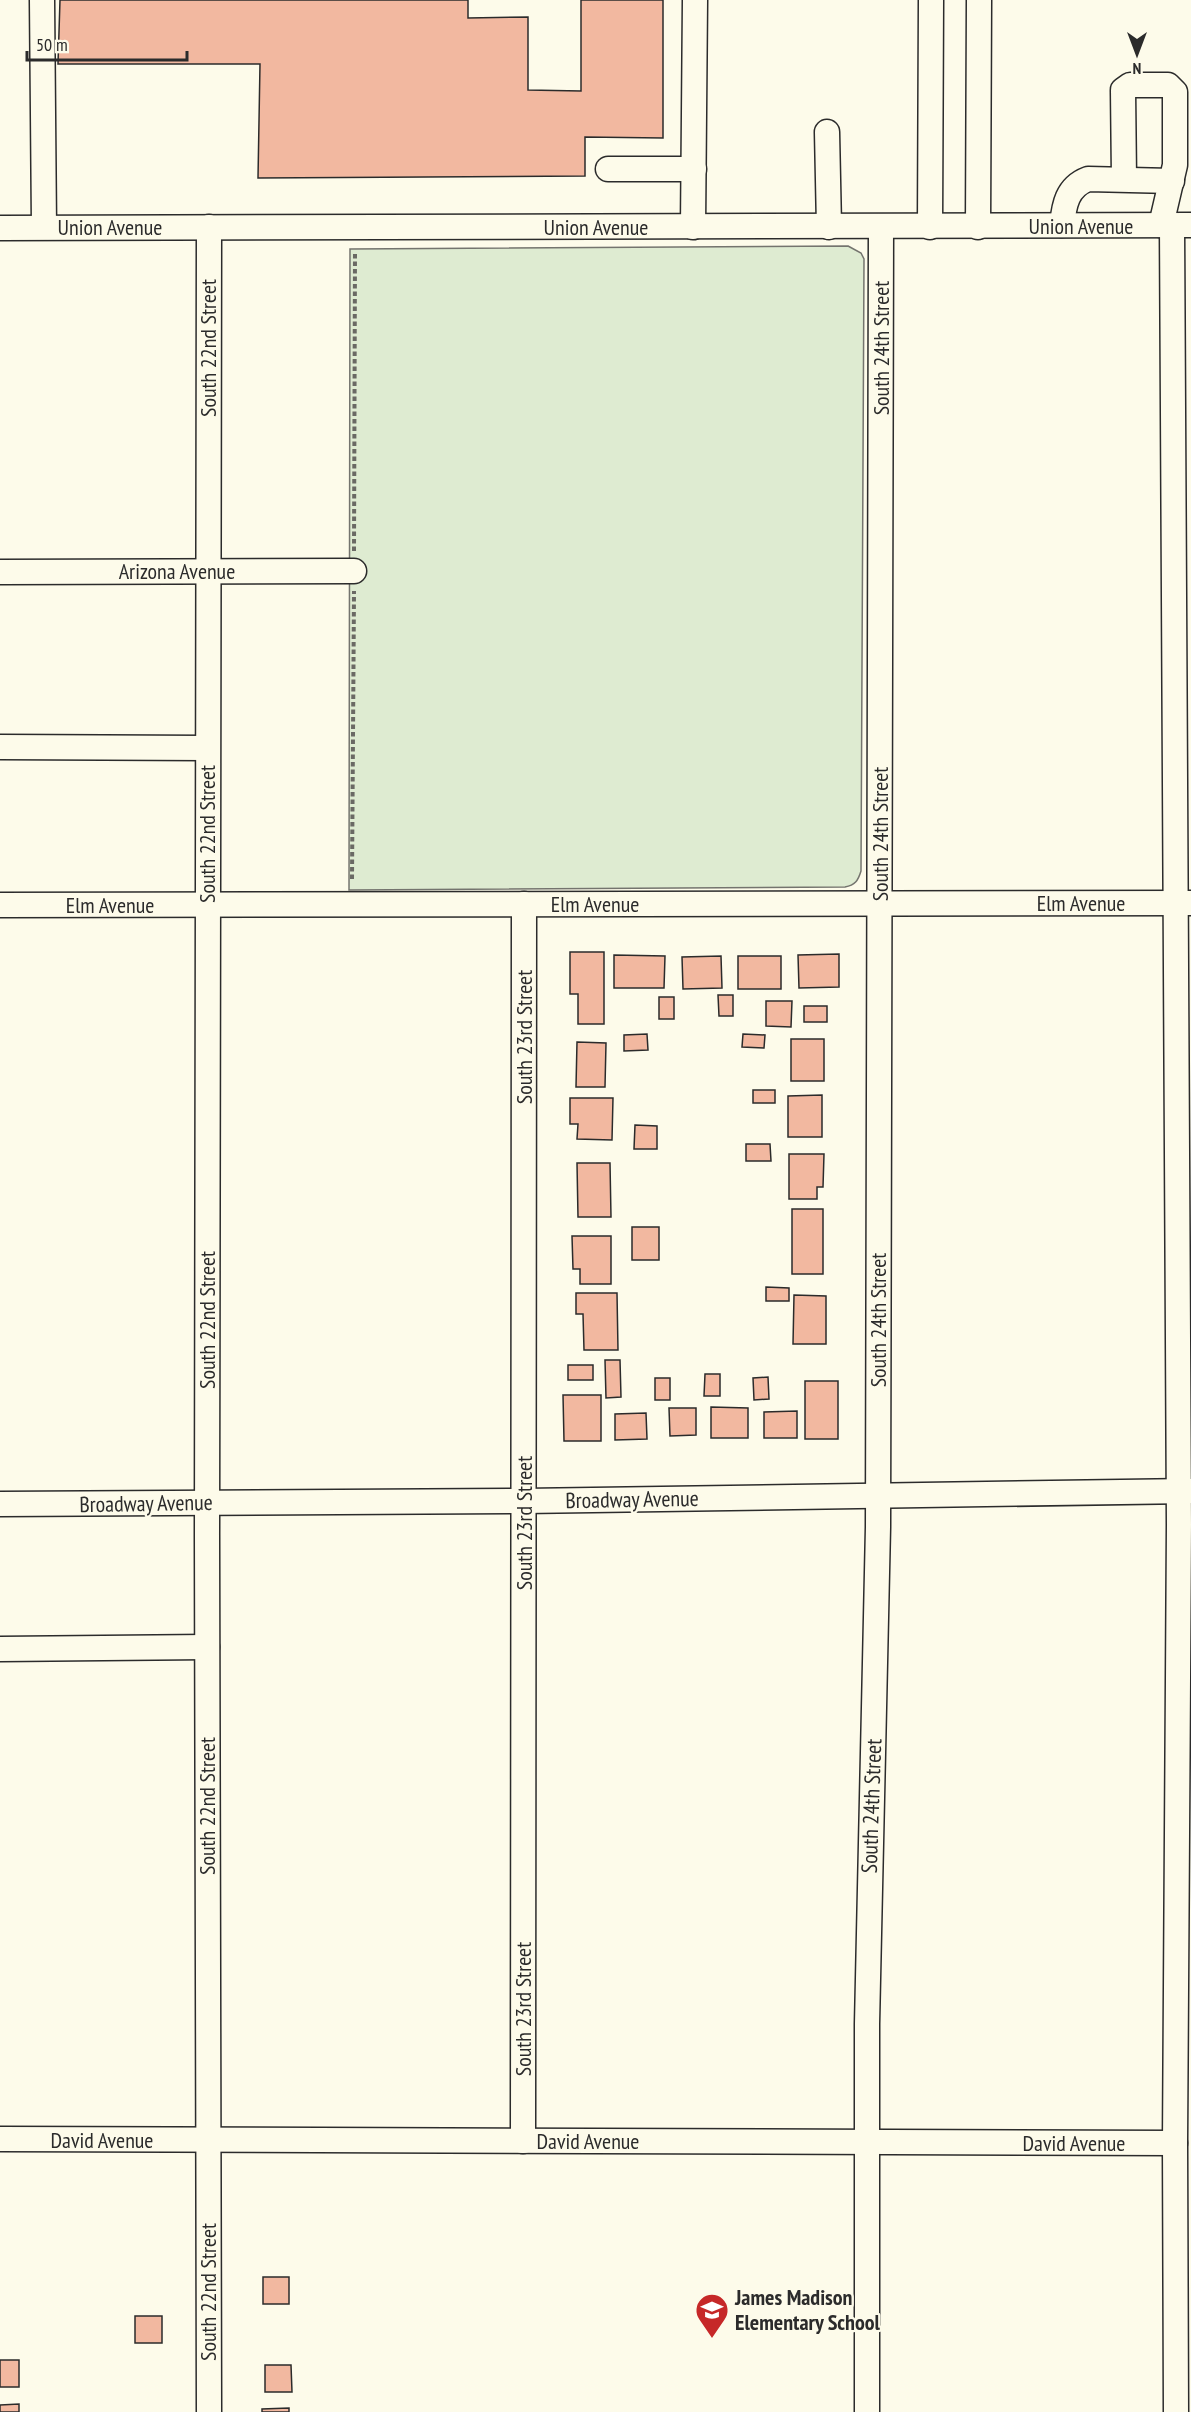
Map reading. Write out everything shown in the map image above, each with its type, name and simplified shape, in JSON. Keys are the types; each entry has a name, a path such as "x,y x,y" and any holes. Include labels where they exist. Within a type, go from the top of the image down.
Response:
{"street":[{"path":"42,0 44,227"},
{"path":"693,227 695,0"},
{"path":"930,227 931,0"},
{"path":"978,227 979,0"},
{"path":"1124,179 1123,90 1130,85 1168,85 1175,92 1176,113 1175,165 1165,200 1175,225 1184,903 1185,1491 1175,2144 1176,2412"},
{"path":"827,132 829,227"},
{"path":"608,169 694,169"},
{"path":"1062,225 1064,205 1070,192 1080,182 1088,179 1124,179 1172,182"},
{"name":"Union Avenue","path":"0,228 1175,225"},
{"name":"South 22nd Street","path":"209,227 207,571 209,2412"},
{"name":"South 24th Street","path":"867,2412 867,2143 878,1495 881,227"},
{"name":"Arizona Avenue","path":"0,572 354,571"},
{"path":"0,747 207,748"},
{"name":"Elm Avenue","path":"0,905 1184,903"},
{"name":"South 23rd Street","path":"523,2141 524,904"},
{"name":"Broadway Avenue","path":"0,1504 524,1501 1185,1491"},
{"path":"0,1649 207,1647"},
{"name":"David Avenue","path":"0,2139 1175,2144"}],"green space":[{"path":"848,246 861,253 864,259 861,871 854,884 845,887 349,890 350,249"}],"building":[{"path":"60,0 468,0 468,18 528,17 528,90 581,91 581,0 663,0 663,138 585,137 585,176 258,178 260,64 58,64"},
{"path":"570,952 604,952 604,1024 578,1024 578,994 570,994"},
{"path":"839,954 839,987 799,988 798,955"},
{"path":"614,955 665,956 664,988 614,988"},
{"path":"721,956 722,988 683,989 682,957"},
{"path":"738,956 781,956 781,989 738,989"},
{"path":"718,995 733,995 733,1016 719,1016"},
{"path":"659,997 674,997 674,1019 659,1019"},
{"path":"766,1001 792,1001 791,1027 766,1026"},
{"path":"804,1006 827,1006 827,1022 804,1022"},
{"path":"647,1034 648,1050 624,1051 624,1035"},
{"path":"743,1034 765,1035 764,1048 742,1047"},
{"path":"791,1039 824,1039 824,1081 791,1081"},
{"path":"577,1042 606,1043 605,1087 576,1087"},
{"path":"753,1090 775,1090 775,1103 753,1103"},
{"path":"822,1095 822,1137 788,1137 788,1096"},
{"path":"570,1098 613,1098 612,1140 577,1139 578,1124 570,1124"},
{"path":"635,1125 657,1126 657,1149 634,1149"},
{"path":"746,1144 770,1144 771,1161 746,1161"},
{"path":"789,1154 824,1154 823,1187 817,1187 817,1199 789,1199"},
{"path":"577,1163 610,1163 611,1217 578,1217"},
{"path":"792,1209 823,1209 823,1274 792,1274"},
{"path":"632,1227 659,1227 659,1260 632,1260"},
{"path":"572,1236 611,1236 611,1284 580,1284 580,1269 573,1269"},
{"path":"766,1287 789,1288 789,1301 766,1301"},
{"path":"576,1293 617,1293 618,1350 584,1350 583,1314 576,1314"},
{"path":"794,1295 826,1296 826,1344 793,1344"},
{"path":"605,1360 620,1360 621,1397 606,1398"},
{"path":"568,1365 593,1365 593,1380 568,1380"},
{"path":"705,1374 720,1374 720,1396 704,1396"},
{"path":"768,1377 769,1399 754,1400 753,1378"},
{"path":"655,1378 670,1378 670,1400 655,1400"},
{"path":"805,1381 838,1381 838,1439 805,1439"},
{"path":"563,1395 601,1395 601,1441 564,1441"},
{"path":"711,1407 748,1408 748,1438 711,1438"},
{"path":"669,1408 696,1408 696,1435 670,1436"},
{"path":"797,1411 797,1438 764,1438 764,1412"},
{"path":"646,1413 647,1439 615,1440 615,1414"},
{"path":"263,2277 289,2277 289,2304 263,2304"},
{"path":"135,2316 162,2316 162,2343 135,2343"},
{"path":"0,2360 19,2360 19,2387 0,2387"},
{"path":"265,2365 291,2365 292,2392 265,2392"},
{"path":"19,2404 19,2412 0,2412 0,2405"},
{"path":"289,2408 289,2412 262,2412 262,2409"}],"place":[{"name":"James Madison Elementary School","path":"712,2339"}]}
